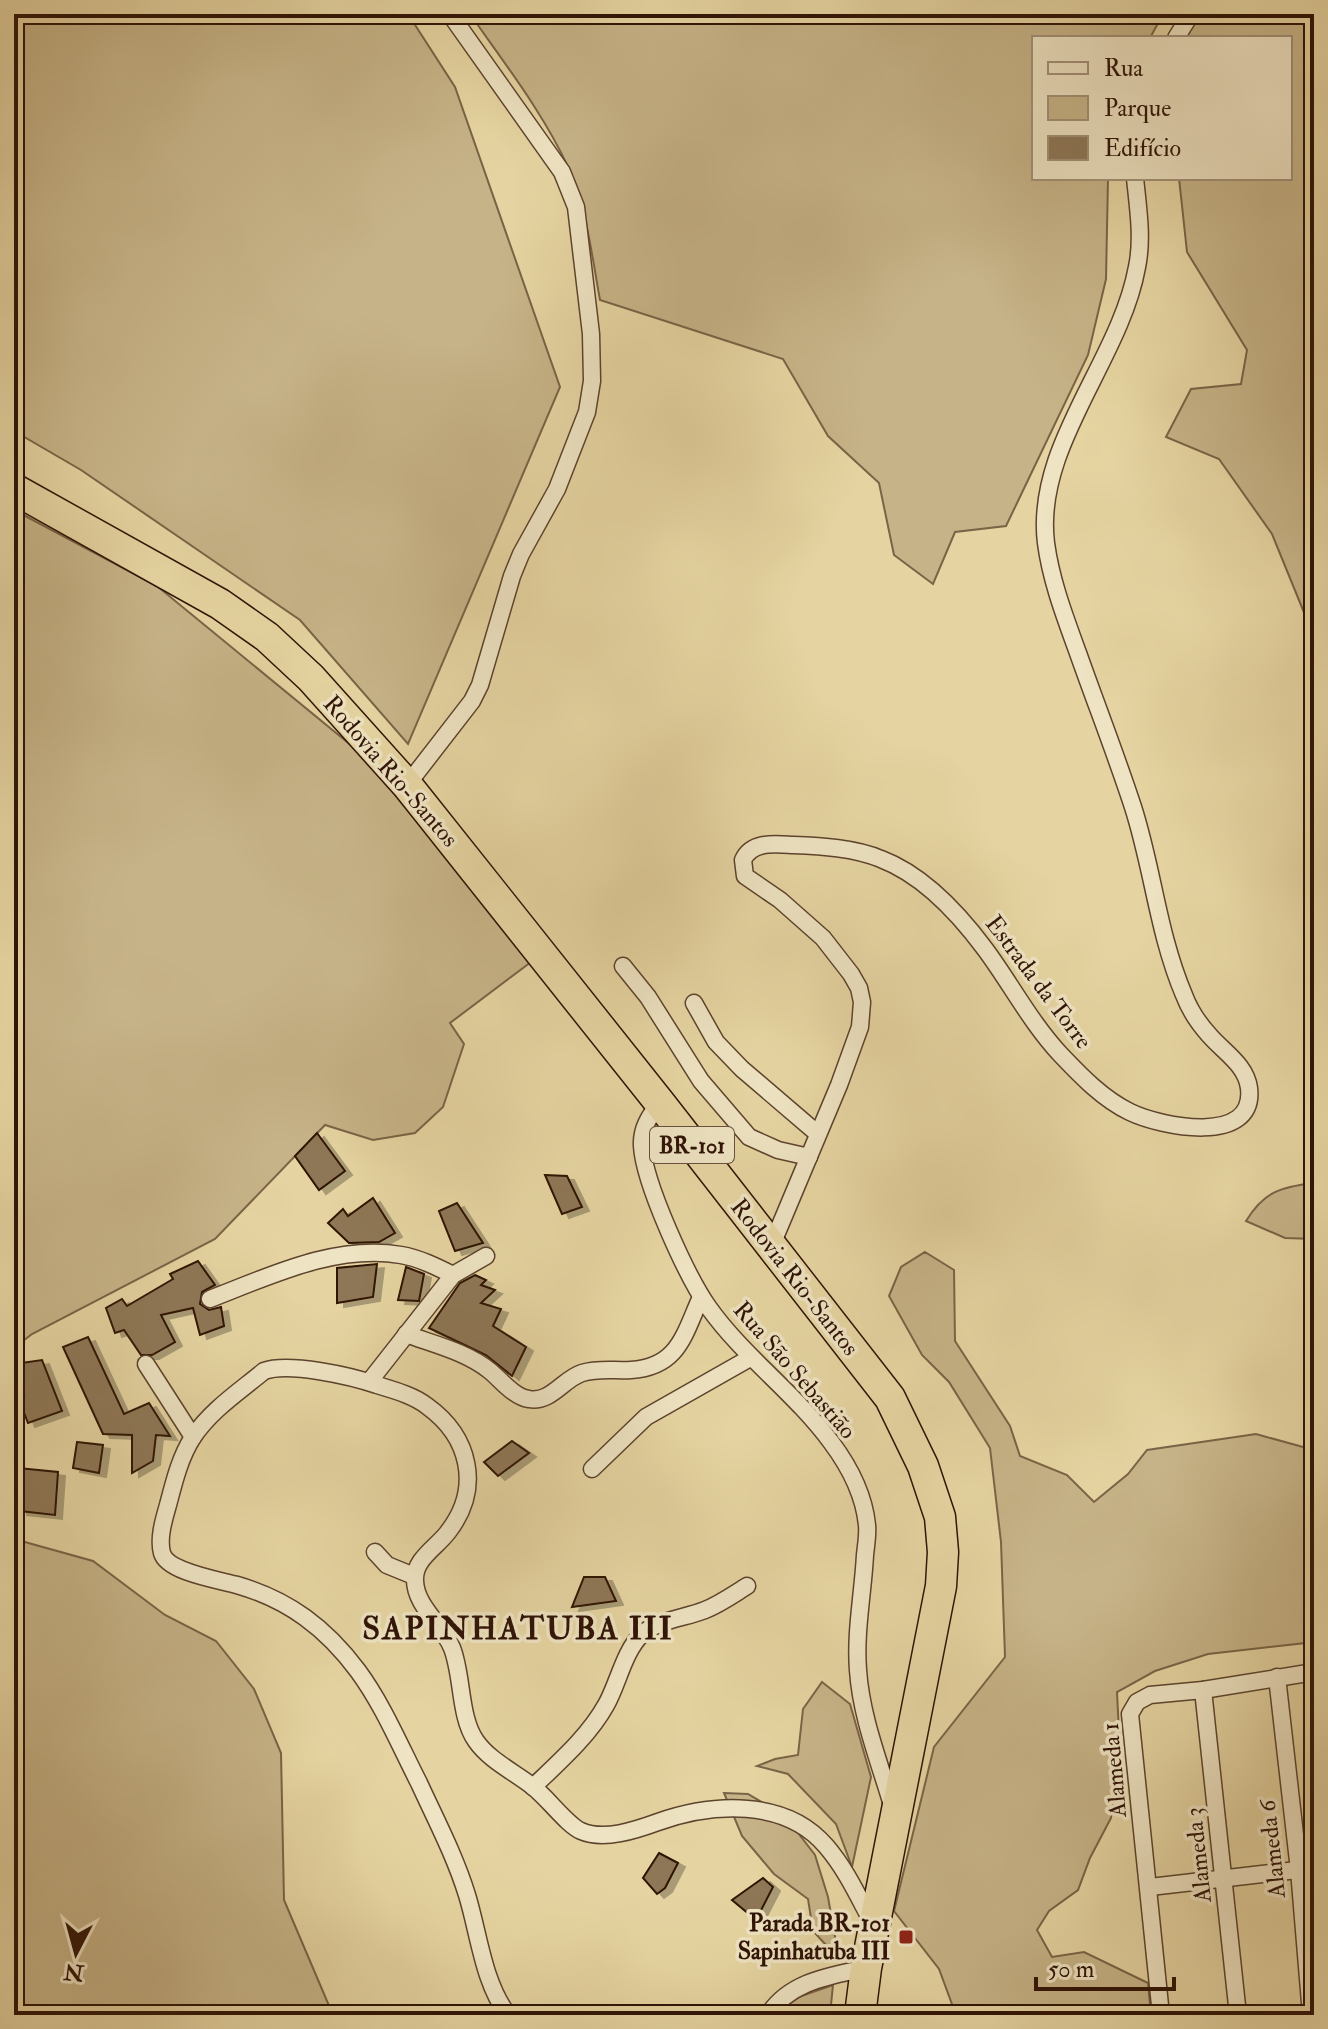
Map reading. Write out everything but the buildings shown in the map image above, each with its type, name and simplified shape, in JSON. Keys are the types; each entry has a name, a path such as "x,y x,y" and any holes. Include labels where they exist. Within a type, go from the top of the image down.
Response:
{"highway":[{"name":"Rodovia Rio-Santos","path":"14,489 220,604 267,637 311,678 407,785 890,1398 923,1466 940,1517 943,1552 941,1586 866,1968 860,2015"}],"street":[{"path":"407,785 472,701 480,685 512,576 557,489 587,412 592,381 591,334 576,207 562,172 450,14"},
{"path":"1177,36 1191,14"},
{"name":"Estrada da Torre","path":"771,1247 860,1027 862,1002 851,974 823,938 780,900 745,876 743,860 752,848 770,844 844,850 881,859 912,876 953,909 985,948 1043,1035 1088,1083 1130,1112 1169,1124 1202,1127 1236,1121 1248,1107 1249,1092 1244,1073 1198,1022 1172,966 1134,810 1059,599 1046,542 1046,505 1052,469 1078,410 1104,363 1128,303 1138,266 1141,229 1135,180"},
{"path":"623,966 648,997 701,1081 749,1137 778,1150 809,1157"},
{"path":"694,1003 716,1042 742,1069 818,1134"},
{"name":"Rua São Sebastião","path":"660,1103 643,1131 642,1147 647,1171 661,1210 701,1297 750,1358 831,1442 858,1486 867,1526 858,1669 864,1711 897,1822"},
{"path":"210,1299 304,1264 339,1256 405,1255 453,1275"},
{"path":"369,1382 453,1275 486,1256"},
{"path":"406,1334 472,1360 518,1395 537,1400 583,1373 651,1367 666,1360 686,1332 701,1297"},
{"path":"592,1469 646,1417 750,1358"},
{"path":"146,1364 193,1437"},
{"path":"508,2015 495,1993 467,1894 448,1844 395,1735 357,1670 320,1627 288,1605 259,1592 182,1570 168,1563 161,1551 161,1536 175,1477 193,1437 214,1413 264,1371 275,1367 297,1368 369,1382 426,1404 450,1426 464,1447 469,1475 465,1498 452,1526 421,1560 414,1576 421,1600 451,1645 463,1688 467,1719 476,1742 533,1787 572,1825 592,1834 612,1834 641,1828 701,1809 760,1811 803,1824 841,1866 875,1927"},
{"path":"375,1552 387,1565 414,1576"},
{"path":"533,1787 595,1722 642,1634 711,1607 747,1586"},
{"name":"Alameda 1","path":"1161,2015 1130,1714 1142,1697 1314,1672"},
{"name":"Alameda 6","path":"1277,1677 1306,1869 1311,2015"},
{"name":"Alameda 3","path":"1203,1690 1238,2015"},
{"path":"1150,1887 1306,1869"},
{"path":"768,2015 786,1994 809,1982 866,1968"}],"green space":[{"path":"14,14 408,14 455,87 560,387 408,744 300,620 81,470 14,431"},
{"path":"470,14 1163,14 1151,36 1032,36 1032,180 1108,180 1106,279 1088,355 1006,526 955,532 933,584 894,555 879,483 828,436 783,359 600,300 585,217 569,169 536,109"},
{"path":"1192,14 1314,14 1314,637 1272,534 1219,459 1166,437 1191,389 1241,384 1247,350 1187,252 1179,180 1292,180 1292,36 1178,36"},
{"path":"14,510 157,586 358,751 482,897 531,962 450,1023 464,1044 443,1107 415,1133 373,1140 325,1125 215,1239 32,1334 14,1348"},
{"path":"1314,1183 1314,1239 1285,1238 1246,1221 1266,1197"},
{"path":"925,1252 954,1270 955,1341 1010,1426 1020,1456 1067,1475 1094,1502 1128,1474 1147,1450 1256,1434 1314,1450 1314,1642 1208,1654 1155,1671 1117,1692 1120,1753 1111,1818 1090,1858 1078,1890 1049,1911 1037,1930 1052,1957 1084,1952 1148,1983 1151,2015 956,2015 939,1969 894,1911 934,1747 1005,1657 1001,1542 990,1448 949,1382 922,1355 889,1296 901,1267"},
{"path":"14,1539 93,1561 165,1615 216,1641 254,1689 281,1753 284,1900 333,2015 14,2015"},
{"path":"822,1682 850,1704 871,1777 852,1867 836,1824 788,1774 757,1766 798,1755 803,1709"},
{"path":"724,1793 748,1794 785,1816 815,1855 828,1897 839,1959 813,1931 808,1899 774,1874 742,1836"},
{"path":"833,1985 830,2015 778,2015 781,2003"}],"place":[{"name":"Parada BR-101 Sapinhatuba III","path":"906,1937"}],"district":[{"name":"SAPINHATUBA III","path":"518,1628"}]}
